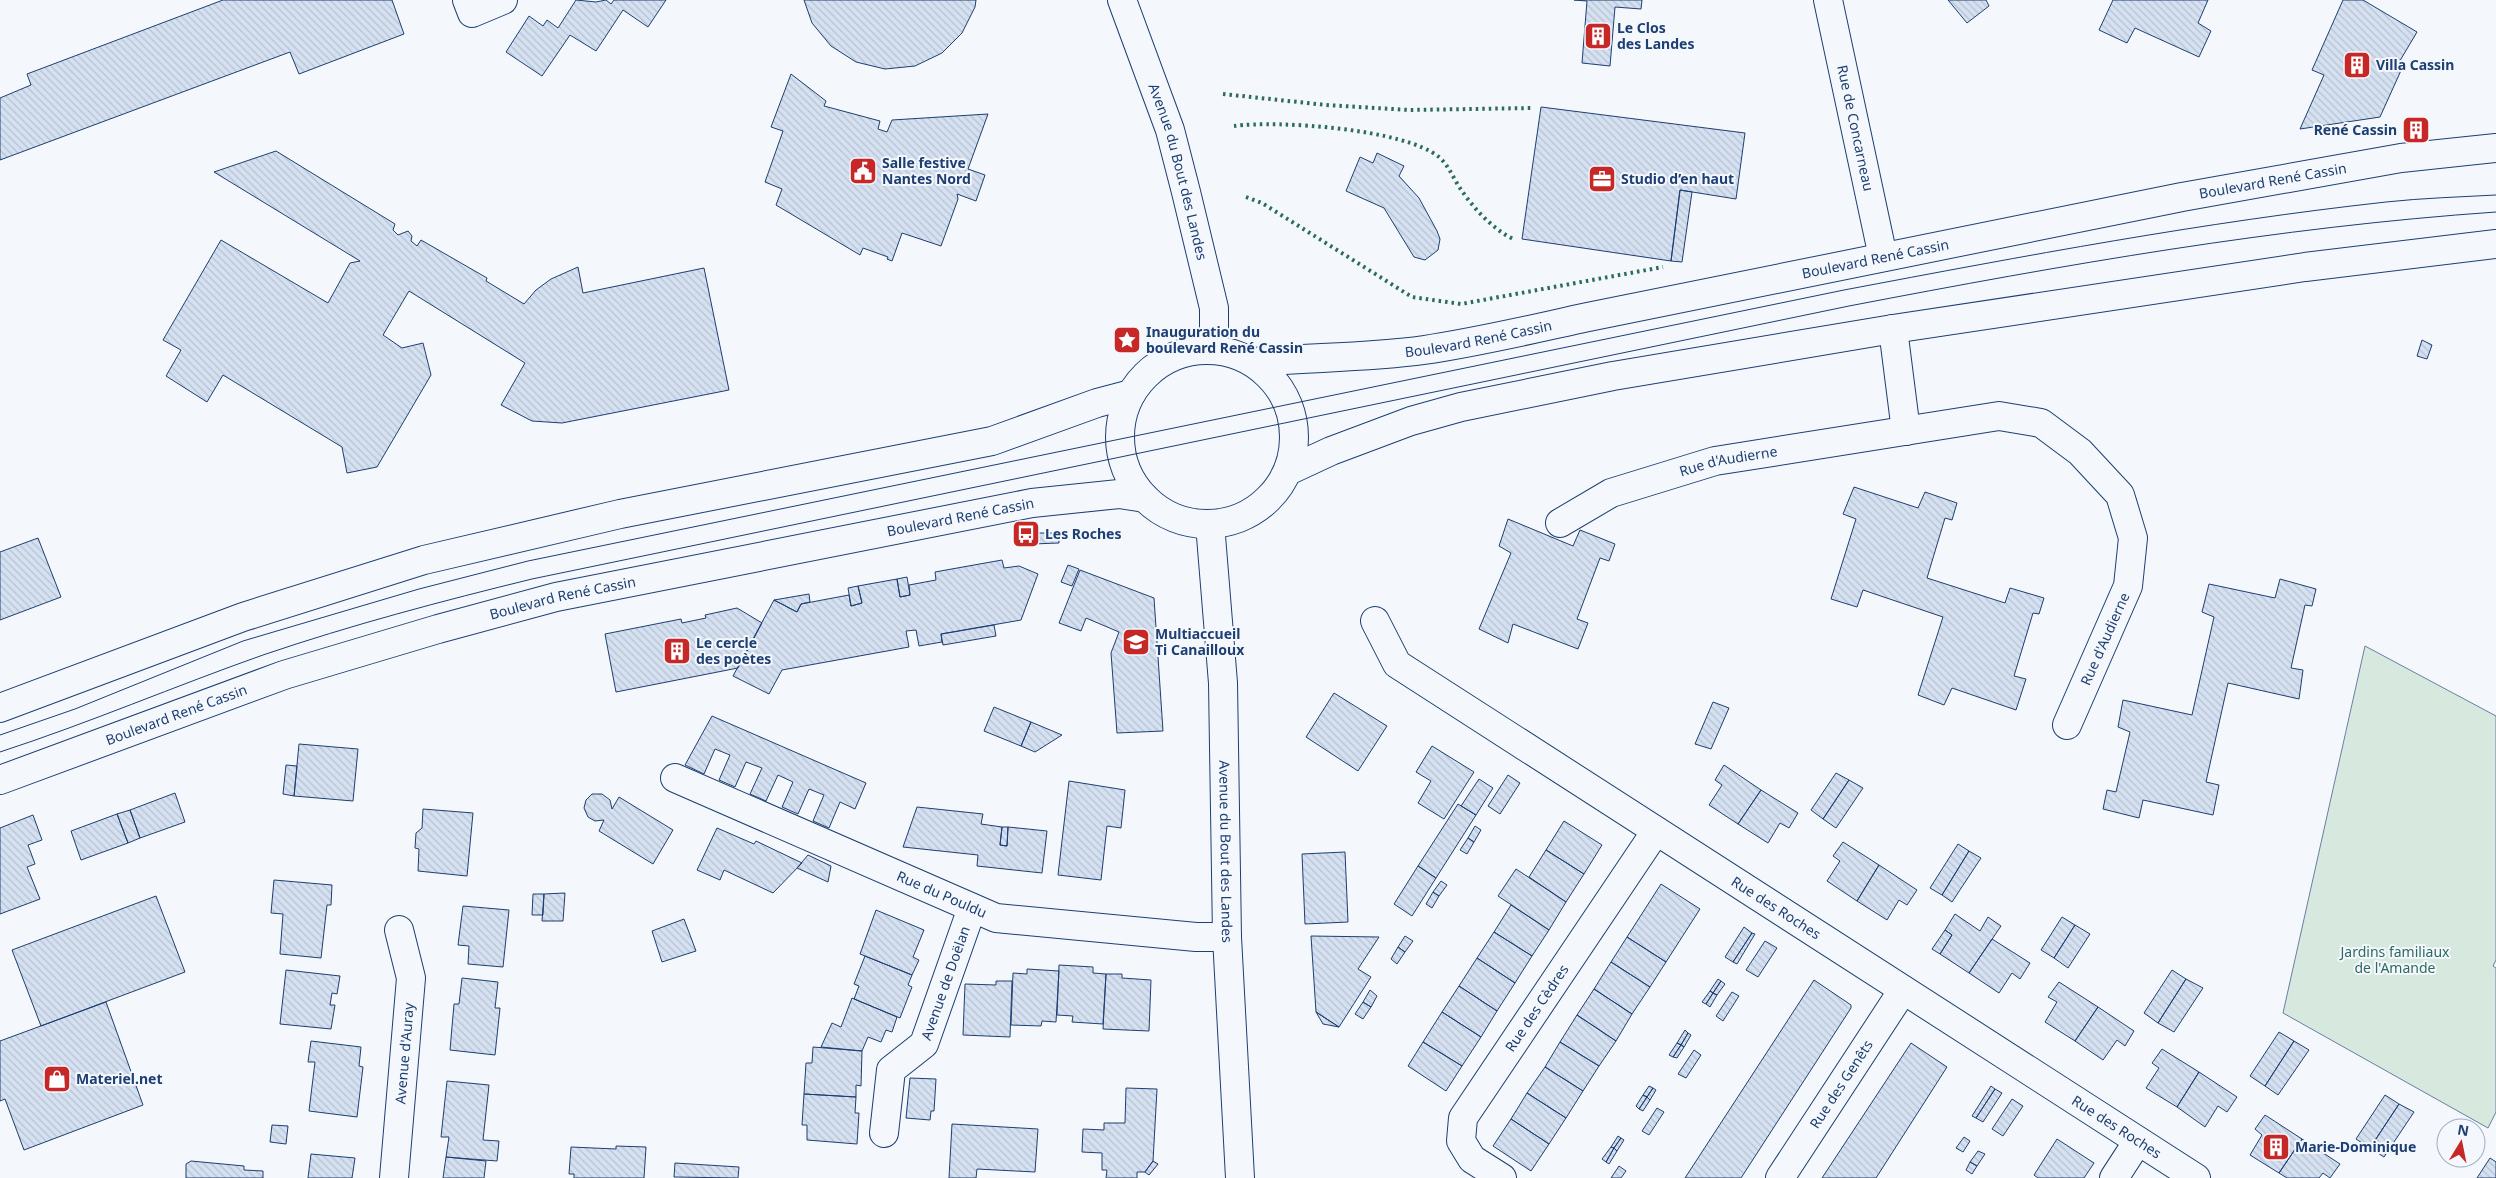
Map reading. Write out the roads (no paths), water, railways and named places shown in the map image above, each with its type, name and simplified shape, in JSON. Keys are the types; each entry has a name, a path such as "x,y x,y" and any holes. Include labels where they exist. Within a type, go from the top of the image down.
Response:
{"main road":[{"path":"467,0 472,13 503,0"},
{"name":"Avenue du Bout des Landes","path":"1122,0 1170,130 1214,308 1214,350"},
{"name":"Rue de Concarneau","path":"1828,0 1883,257"},
{"name":"Boulevard René Cassin","path":"1254,362 1366,356 1496,338 2182,197 2401,158 2496,148"},
{"path":"1288,471 1366,437 1462,407 1613,376 1894,329 2305,267 2496,244"},
{"path":"1894,329 1906,431"},
{"path":"1197,350 1214,350 1241,356 1254,362 1275,381 1283,392 1292,412 1295,446 1288,471 1270,498 1257,509 1242,517 1210,524 1189,522 1168,515 1145,498 1130,478 1121,448 1122,416 1131,394 1152,369 1166,360 1197,350"},
{"path":"0,708 243,617 424,560 620,514 992,441 1097,403 1131,394"},
{"name":"Rue d'Audierne","path":"1560,523 1611,493 1715,461 1999,416 2041,423 2080,452 2120,494 2133,538 2128,586 2067,725"},
{"name":"Boulevard René Cassin","path":"0,780 284,676 438,629 556,597 1032,503 1119,494 1145,498"},
{"name":"Avenue du Bout des Landes","path":"1210,524 1223,682 1227,937 1240,1178"},
{"name":"Rue des Roches","path":"1375,620 1397,664 2196,1178"},
{"name":"Rue du Pouldu","path":"675,778 996,918 1196,937 1227,937"},
{"name":"Rue des Cèdres","path":"1502,1178 1472,1159 1461,1141 1464,1118 1656,831"},
{"name":"Avenue de Doëlan","path":"884,1133 891,1070 924,1044 972,908"},
{"name":"Avenue d'Auray","path":"394,1178 411,978 399,930"},
{"name":"Rue des Genêts","path":"1780,1178 1903,990"},
{"path":"2114,1178 2138,1141"}],"tram line":[{"path":"0,735 75,709 243,641 419,589 528,561 1844,290 2114,241 2250,219 2400,201 2496,195"},
{"path":"0,752 296,644 397,614 532,579 1929,291 2171,249 2333,227 2496,212"}],"place":[{"name":"Le Clos des Landes","path":"1598,36"},
{"name":"Villa Cassin","path":"2357,65"},
{"name":"René Cassin","path":"2416,130"},
{"name":"Salle festive Nantes Nord","path":"863,171"},
{"name":"Studio d’en haut","path":"1602,179"},
{"name":"Inauguration du boulevard René Cassin","path":"1127,340"},
{"name":"Les Roches","path":"1026,534"},
{"name":"Multiaccueil Ti Canailloux","path":"1136,642"},
{"name":"Le cercle des poètes","path":"677,651"},
{"name":"Materiel.net","path":"57,1079"},
{"name":"Marie-Dominique","path":"2276,1147"}],"park label":[{"name":"Jardins familiaux de l'Amande","path":"2395,960"}]}
